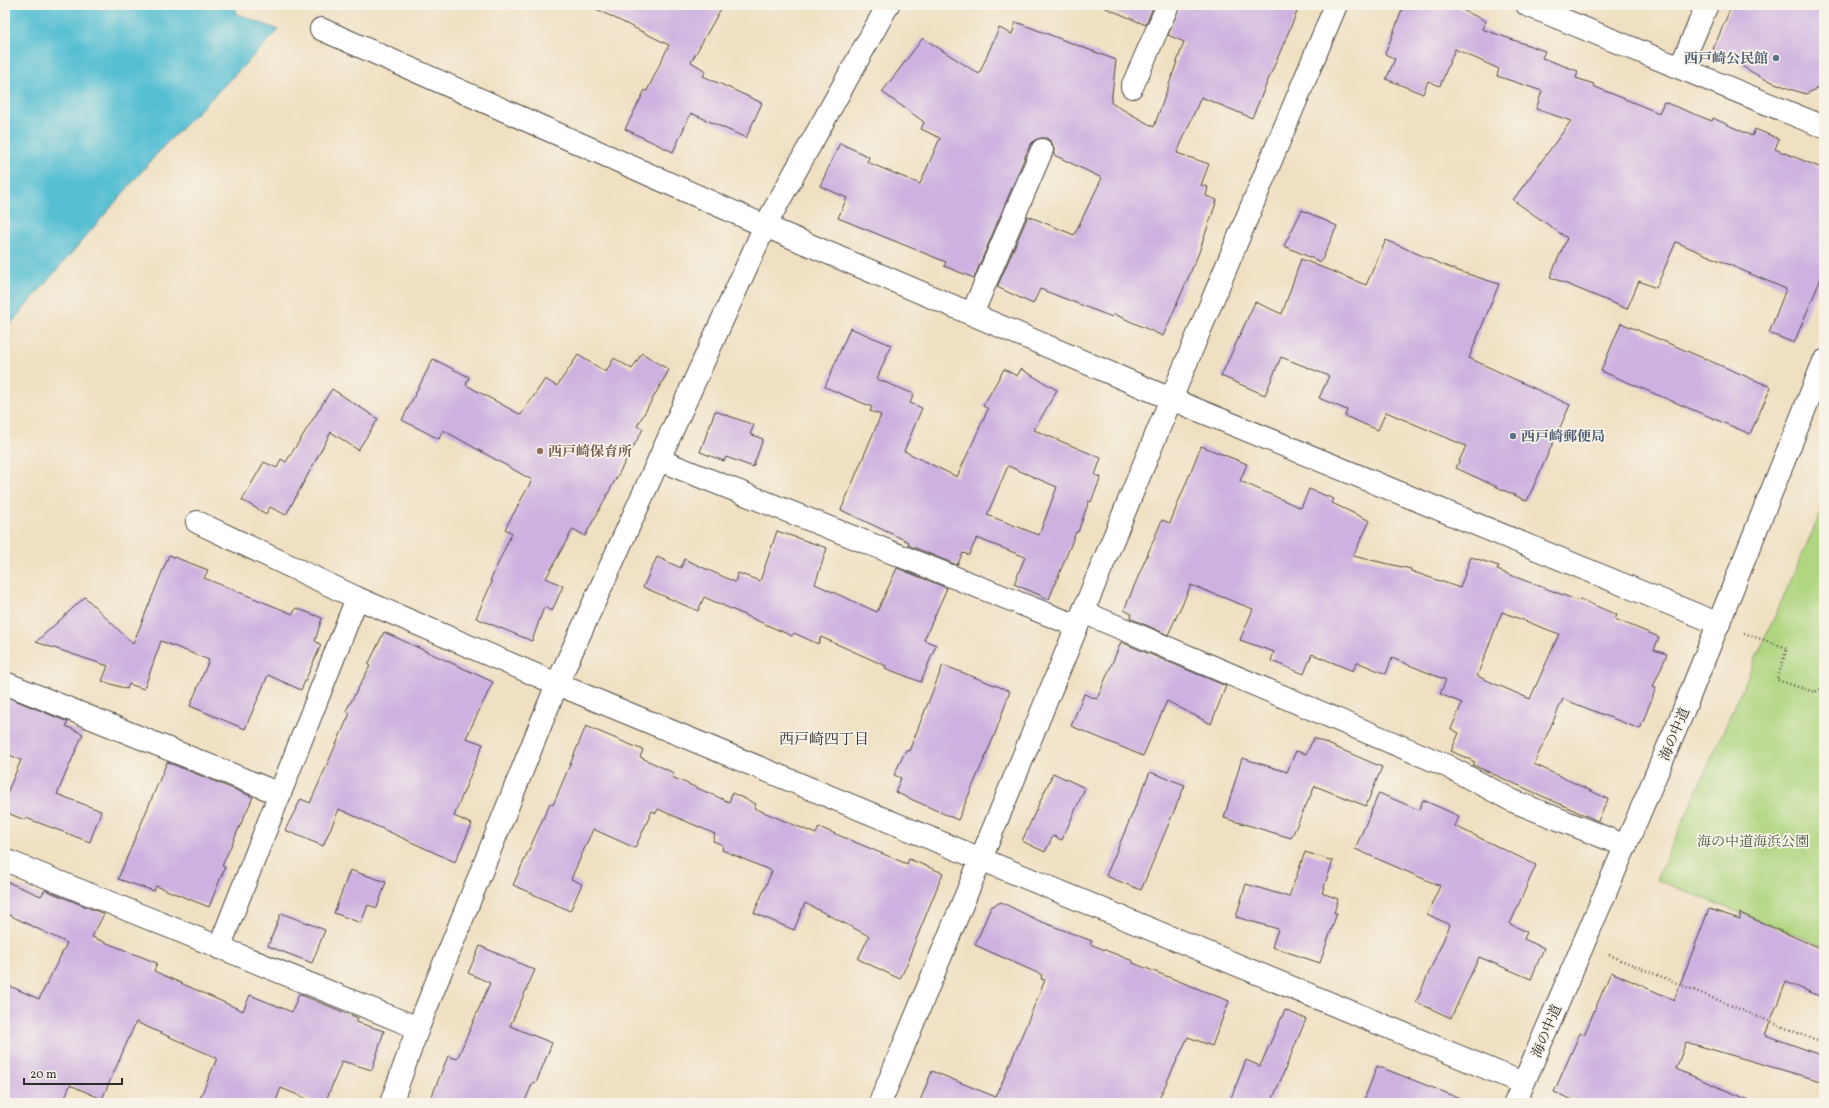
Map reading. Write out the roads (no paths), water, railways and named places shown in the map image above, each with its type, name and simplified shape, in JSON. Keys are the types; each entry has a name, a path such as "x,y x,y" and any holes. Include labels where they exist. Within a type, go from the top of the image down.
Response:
{"street":[{"path":"392,1103 418,1028 557,684 765,226 888,5"},
{"path":"1132,87 1168,5"},
{"path":"880,1103 1171,399 1336,5"},
{"path":"1527,5 1824,127"},
{"path":"1680,68 1707,5"},
{"path":"321,29 765,226 1171,399 1719,624"},
{"path":"972,314 1042,150"},
{"name":"海の中道","path":"1515,1103 1626,846 1719,624 1824,361"},
{"path":"659,460 1080,619 1447,766 1513,801 1626,846"},
{"path":"197,522 357,598 557,684 1523,1083"},
{"path":"219,948 357,598"},
{"path":"5,683 280,794"},
{"path":"5,860 418,1028"}],"water":[{"path":"5,5 238,5 235,13 279,30 162,148 5,330"}],"place":[{"name":"西戸崎公民館","path":"1776,58"},
{"name":"西戸崎郵便局","path":"1513,436"},
{"name":"西戸崎保育所","path":"540,451"}],"district":[{"name":"西戸崎四丁目","path":"824,739"}],"park label":[{"name":"海の中道海浜公園","path":"1753,841"}]}
